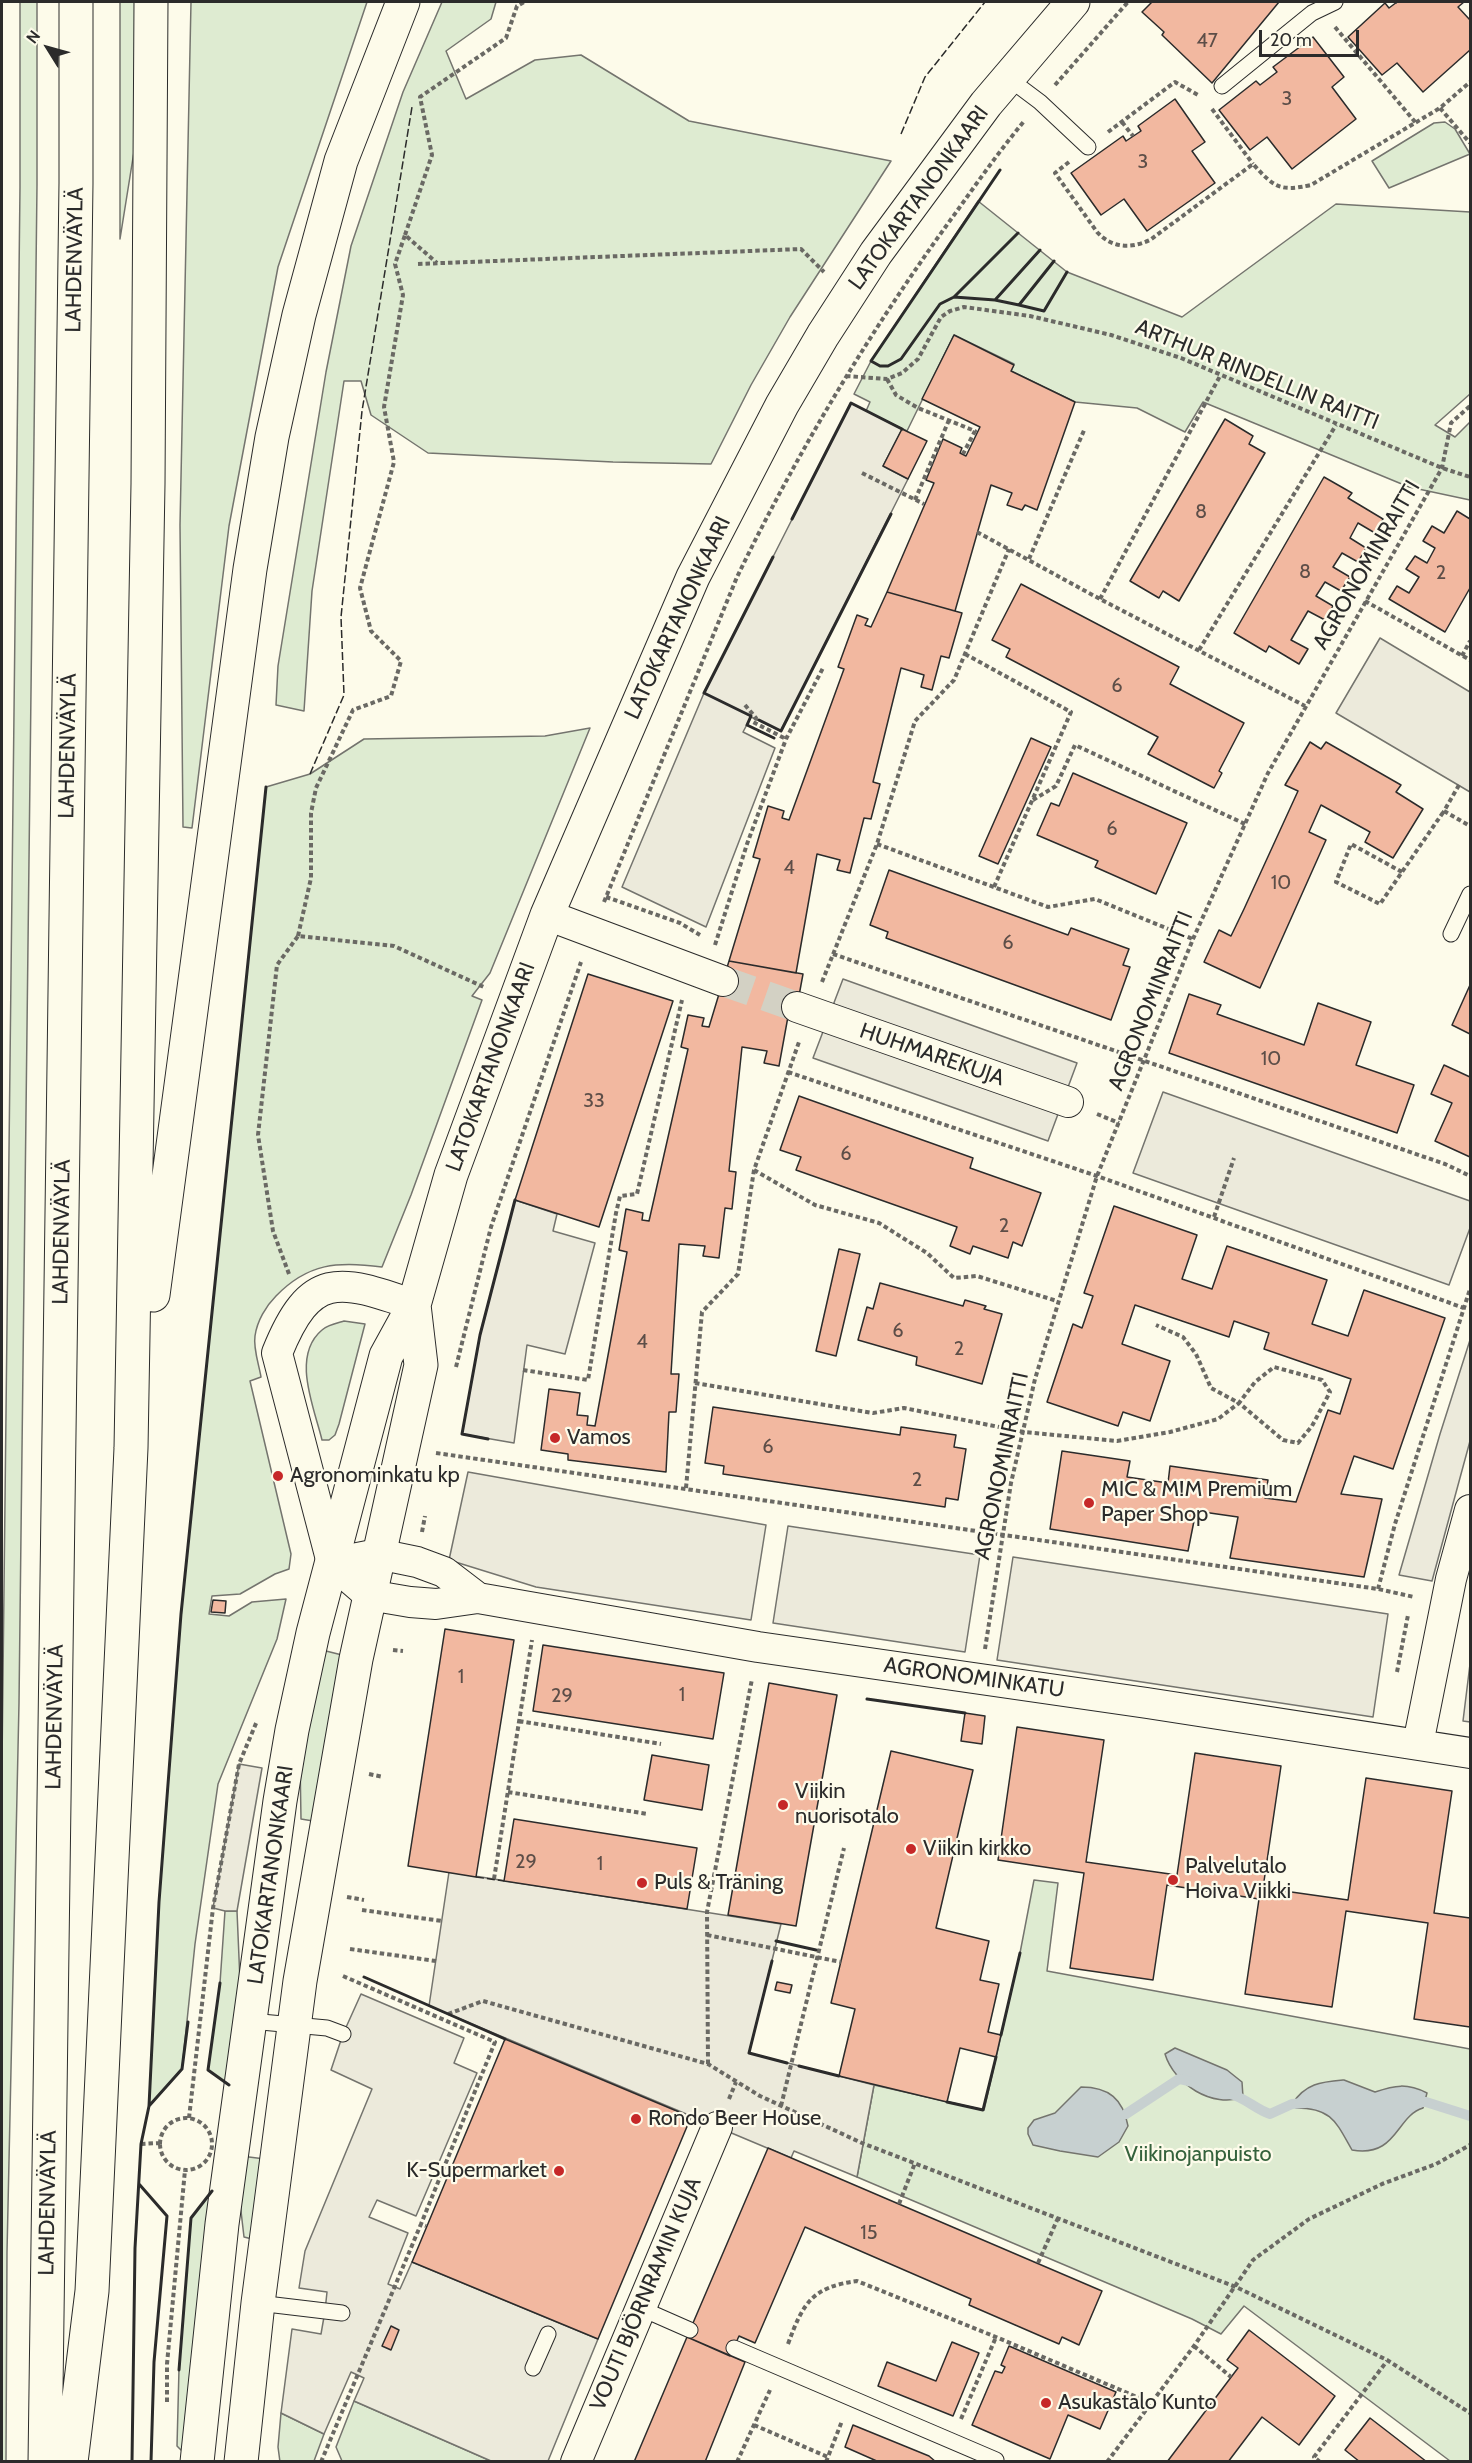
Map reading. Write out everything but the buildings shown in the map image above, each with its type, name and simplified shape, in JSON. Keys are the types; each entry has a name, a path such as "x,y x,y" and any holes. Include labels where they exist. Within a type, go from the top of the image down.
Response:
{"main road":[{"name":"LAHDENVÄYLÄ","path":"45,2462 75,243 76,2"},
{"path":"71,2462 92,2291 131,1448 147,531 151,2"},
{"path":"131,1448 250,569 272,437 298,315 341,161 403,2"},
{"name":"LATOKARTANONKAARI","path":"197,2462 222,2224 280,1801 292,1730 313,1633 386,1356 414,1305 451,1175 547,915 693,577 782,405 823,335 876,253 1008,78 1073,2"},
{"name":"LATOKARTANONKAARI","path":"241,2462 258,2303 293,2025 356,1659 421,1365 414,1305"}],"street":[{"path":"547,915 704,983"},
{"name":"HUHMAREKUJA","path":"804,1010 1068,1102"},
{"path":"369,1595 332,1563 277,1353 289,1323 301,1306 317,1291 337,1286 386,1294 414,1305"},
{"path":"1418,1744 1451,1579 1470,1510"},
{"name":"AGRONOMINKATU","path":"332,1563 378,1554 417,1562 444,1572 478,1598"},
{"name":"AGRONOMINKATU","path":"369,1595 436,1604 478,1598 774,1650 1147,1703 1470,1753"},
{"name":"VOUTI BJÖRNRAMIN KUJA","path":"576,2462 717,2127"}],"lane":[{"path":"1222,86 1312,13 1335,2"},
{"path":"1008,78 1040,102 1088,147"},
{"path":"1451,934 1470,894"},
{"path":"250,2021 327,2028 343,2034"},
{"path":"258,2303 342,2313"},
{"path":"640,2308 690,2330"},
{"path":"533,2368 548,2334"},
{"path":"734,2348 996,2460"}],"path":[{"path":"301,1306 273,1231 258,1135 277,965 298,936 311,878 311,813 316,788 352,710 391,696 401,661 371,631 360,588 394,462 384,407 403,295 395,264 432,155 420,97 506,38 517,6 524,2"},
{"path":"715,944 680,923 606,897 737,577 761,528 846,376 908,278 1012,136 1128,2"},
{"path":"1345,40 1416,123"},
{"path":"1205,99 1175,82 1055,173 1097,232 1104,240 1115,246 1141,244 1150,240 1253,164"},
{"path":"1210,106 1253,164 1271,184 1291,190 1311,185 1416,123 1440,108 1470,82"},
{"path":"1440,108 1470,143"},
{"path":"1122,122 1133,136"},
{"path":"405,235 437,263"},
{"path":"418,264 801,249 827,275"},
{"name":"ARTHUR RINDELLIN RAITTI","path":"887,379 902,373 918,359 941,317 950,311 964,307 1030,316 1111,335 1181,358 1442,468 1470,477"},
{"path":"846,376 887,379 896,395 918,408 975,431 963,454"},
{"path":"1100,599 1220,376"},
{"name":"AGRONOMINRAITTI","path":"984,1659 1011,1483 1035,1380 1057,1301 1097,1176 1192,939 1268,773 1442,468 1451,423 1470,406"},
{"path":"915,500 949,420"},
{"path":"1199,650 1336,424"},
{"path":"1029,559 1085,428"},
{"path":"862,473 924,504"},
{"path":"977,532 1306,706"},
{"path":"686,1488 702,1312 738,1274 754,1170 788,1072 804,1010 833,954 877,844 915,721 954,680 1009,549"},
{"path":"1365,601 1470,660"},
{"path":"1462,656 1470,641"},
{"path":"965,654 1071,712 994,887"},
{"path":"522,1370 588,1380 620,1196 637,1194 747,844 786,739 823,668"},
{"path":"744,705 756,718 753,722 786,739"},
{"path":"1033,801 1056,786 1075,745 1245,824"},
{"path":"1402,872 1351,844 1336,882 1380,904 1444,811 1459,784"},
{"path":"1444,811 1470,826"},
{"path":"877,844 1048,907 1095,899 1192,939"},
{"path":"298,936 394,946 490,990"},
{"path":"833,954 1435,1161 1470,1176"},
{"path":"455,1373 491,1227 583,957"},
{"path":"788,1072 1097,1176 1464,1308"},
{"path":"1214,1218 1234,1158"},
{"path":"754,1170 815,1205 879,1223 927,1253 954,1278 976,1276 1057,1301"},
{"path":"1378,1589 1395,1524 1470,1288"},
{"path":"695,1383 873,1413 904,1408 1024,1432 1117,1441 1170,1432 1218,1419 1239,1404 1255,1382 1274,1367 1322,1380 1330,1392 1312,1426 1298,1443 1283,1440 1239,1404 1212,1388 1196,1354 1183,1337 1156,1325"},
{"path":"434,1464 436,1452 1002,1533 1412,1596"},
{"path":"422,1533 426,1510"},
{"path":"494,1879 536,1609"},
{"path":"708,2064 707,1912 754,1670"},
{"path":"189,2118 213,1908 238,1764 258,1720"},
{"path":"519,1721 661,1744"},
{"path":"368,1774 383,1777"},
{"path":"508,1792 648,1814"},
{"path":"781,2106 844,1848"},
{"path":"347,1897 364,1900"},
{"path":"362,1910 442,1921"},
{"path":"707,1935 840,1962"},
{"path":"350,1949 436,1961"},
{"path":"321,2462 495,2042 343,1976"},
{"path":"448,2014 483,2001 708,2064 760,2096 862,2143 1236,2287 1387,2360 1470,2413"},
{"path":"179,2118 189,2118 200,2122 208,2130 212,2147 203,2163 194,2169 185,2170 175,2168 168,2163 161,2152 160,2143 166,2126 179,2118"},
{"path":"141,2144 160,2143"},
{"path":"1107,2462 1194,2346 1236,2287 1252,2260 1309,2219 1382,2184 1436,2164 1470,2145"},
{"path":"899,2204 915,2163"},
{"path":"167,2408 167,2364 185,2170"},
{"path":"1038,2263 1058,2218"},
{"path":"421,2224 426,2226"},
{"path":"737,2462 780,2368 792,2333 809,2300 834,2284 857,2282 996,2337 1151,2403"},
{"path":"951,2441 996,2337"},
{"path":"1194,2346 1231,2377"},
{"path":"1320,2462 1314,2457 1387,2360"},
{"path":"754,2425 827,2459 852,2399"}],"green space":[{"path":"20,2 37,2 37,185 19,1703 7,2252 6,2461 2,2462 2,1762 20,187"},
{"path":"120,2 139,2 140,114 120,239"},
{"path":"191,2 367,2 278,267 229,526 192,828 183,827 180,525"},
{"path":"442,2 496,2 491,19 446,51 466,99 535,60 581,55 689,121 891,161 790,317 751,385 711,464 613,462 428,453 371,415 361,381 344,381 312,591 304,711 276,705 278,666 326,372 351,246 403,92"},
{"path":"1445,122 1455,129 1470,154 1389,188 1372,161 1434,123"},
{"path":"978,201 1067,272 1182,317 1336,204 1470,212 1470,394 1435,425 1455,437 1470,422 1470,500 1409,487 1203,402 1185,432 1137,408 1075,402 1011,371 1014,364 954,335 907,431 866,411 870,402 854,394 871,361"},
{"path":"590,728 490,973 472,996 482,1000 411,1195 382,1267 351,1264 324,1267 312,1271 288,1285 276,1296 265,1309 258,1325 255,1346 261,1377 250,1381 291,1554 289,1569 275,1574 240,1594 212,1596 209,1614 229,1616 252,1602 286,1599 277,1639 218,1784 195,1944 182,2069 149,2106 159,1902 181,1614 266,787 310,774 364,739 545,736"},
{"path":"344,1321 365,1324 335,1435 329,1440 322,1440 307,1382 308,1354 313,1341 322,1330 329,1325"},
{"path":"322,1650 346,1656 313,1821 301,1819 300,1760"},
{"name":"Viikinojanpuisto","path":"1034,1880 1058,1883 1047,1971 1470,2049 1470,2461 1450,2461 1244,2306 1221,2334 1192,2319 857,2177 874,2085 984,2110 1020,1953"},
{"path":"225,1911 237,1911 240,1981 229,2085 208,2070 220,1983"},
{"path":"241,2156 265,2159 256,2240 244,2237 239,2194"},
{"path":"216,2186 182,2451 177,2446 179,2369 191,2218"},
{"path":"354,2401 491,2461 342,2461 336,2447"},
{"path":"281,2413 324,2434 314,2461 280,2462 278,2447"}],"shaded area":[{"path":"851,403 902,429 883,466 908,479 781,731 751,717 743,732 775,748 706,927 622,887 704,693"},
{"path":"1380,638 1470,692 1470,792 1336,713"},
{"path":"843,979 1077,1063 1048,1141 813,1058"},
{"path":"1163,1092 1470,1201 1470,1228 1449,1285 1133,1173"},
{"path":"515,1200 557,1214 553,1231 595,1243 565,1354 527,1345 514,1443 462,1434 480,1335"},
{"path":"1470,1340 1470,1441 1432,1581 1399,1575 1440,1434"},
{"path":"468,1472 766,1525 751,1620 536,1587 449,1560"},
{"path":"788,1526 980,1555 965,1652 773,1623"},
{"path":"1013,1557 1388,1614 1373,1717 997,1660"},
{"path":"1470,1664 1470,1722 1463,1721"},
{"path":"239,1764 262,1768 237,1911 225,1911 213,1908"},
{"path":"449,1872 781,1924 749,2053 874,2085 857,2177 794,2151 791,2158 429,2006"},
{"path":"361,1994 464,2038 454,2063 477,2073 416,2216 377,2200 369,2217 408,2233 388,2284 400,2289 412,2262 598,2339 548,2461 491,2461 354,2401 364,2378 351,2372 324,2434 281,2413 292,2329 321,2334 325,2311 327,2292 299,2288 305,2251 372,2089 331,2070 343,2034"},
{"path":"1175,2048 1227,2070 1242,2082 1243,2097 1219,2100 1208,2097 1186,2084 1170,2065 1165,2054"},
{"path":"1344,2080 1375,2092 1401,2086 1427,2093 1423,2108 1414,2112 1387,2142 1367,2151 1352,2150 1332,2118 1318,2111 1296,2108 1292,2104 1303,2092 1315,2085"},
{"path":"1081,2087 1107,2092 1118,2102 1128,2126 1119,2142 1098,2157 1033,2145 1028,2128 1034,2120 1055,2113"}],"waterway":[{"path":"1126,2114 1179,2079 1192,2082"},
{"path":"1230,2094 1270,2114 1292,2104 1305,2103"},
{"path":"1414,2102 1426,2102 1470,2116"}],"tunnel":[{"path":"723,981 797,1007"}],"fence":[{"path":"901,134 925,77 985,2"},
{"path":"310,774 344,695 341,617 362,411 412,107"},
{"path":"476,1877 504,1881"}],"wall":[{"path":"1000,170 871,361 880,366 888,366 901,359 940,304 954,297 1018,233"},
{"path":"954,297 995,300 1040,250"},
{"path":"995,300 1019,305 1054,261"},
{"path":"1019,305 1044,311 1067,272"},
{"path":"792,519 851,403 902,429"},
{"path":"759,720 781,731 891,514"},
{"path":"773,557 704,693 751,716 747,725 774,738"},
{"path":"132,2462 135,2248 141,2144 149,2106 159,1902 181,1614 266,787"},
{"path":"488,1439 462,1434 480,1335 515,1200"},
{"path":"867,1699 965,1713"},
{"path":"776,1941 816,1950"},
{"path":"1001,2035 1020,1953"},
{"path":"772,1961 749,2053 787,2063"},
{"path":"364,1977 505,2039"},
{"path":"220,1983 208,2070 229,2085"},
{"path":"149,2106 182,2069 188,2022"},
{"path":"947,2102 983,2110 996,2057"},
{"path":"799,2066 839,2076"},
{"path":"139,2184 167,2216 154,2362 151,2462"},
{"path":"179,2370 191,2218 212,2191"}],"place":[{"name":"Vamos","path":"555,1438"},
{"name":"Agronominkatu kp","path":"278,1476"},
{"name":"MIC & M!M Premium Paper Shop","path":"1089,1503"},
{"name":"Viikin nuorisotalo","path":"783,1805"},
{"name":"Viikin kirkko","path":"911,1849"},
{"name":"Palvelutalo Hoiva Viikki","path":"1173,1880"},
{"name":"Puls & Träning","path":"642,1883"},
{"name":"Rondo Beer House","path":"636,2119"},
{"name":"K-Supermarket","path":"559,2171"},
{"name":"Asukastalo Kunto","path":"1046,2403"}]}
